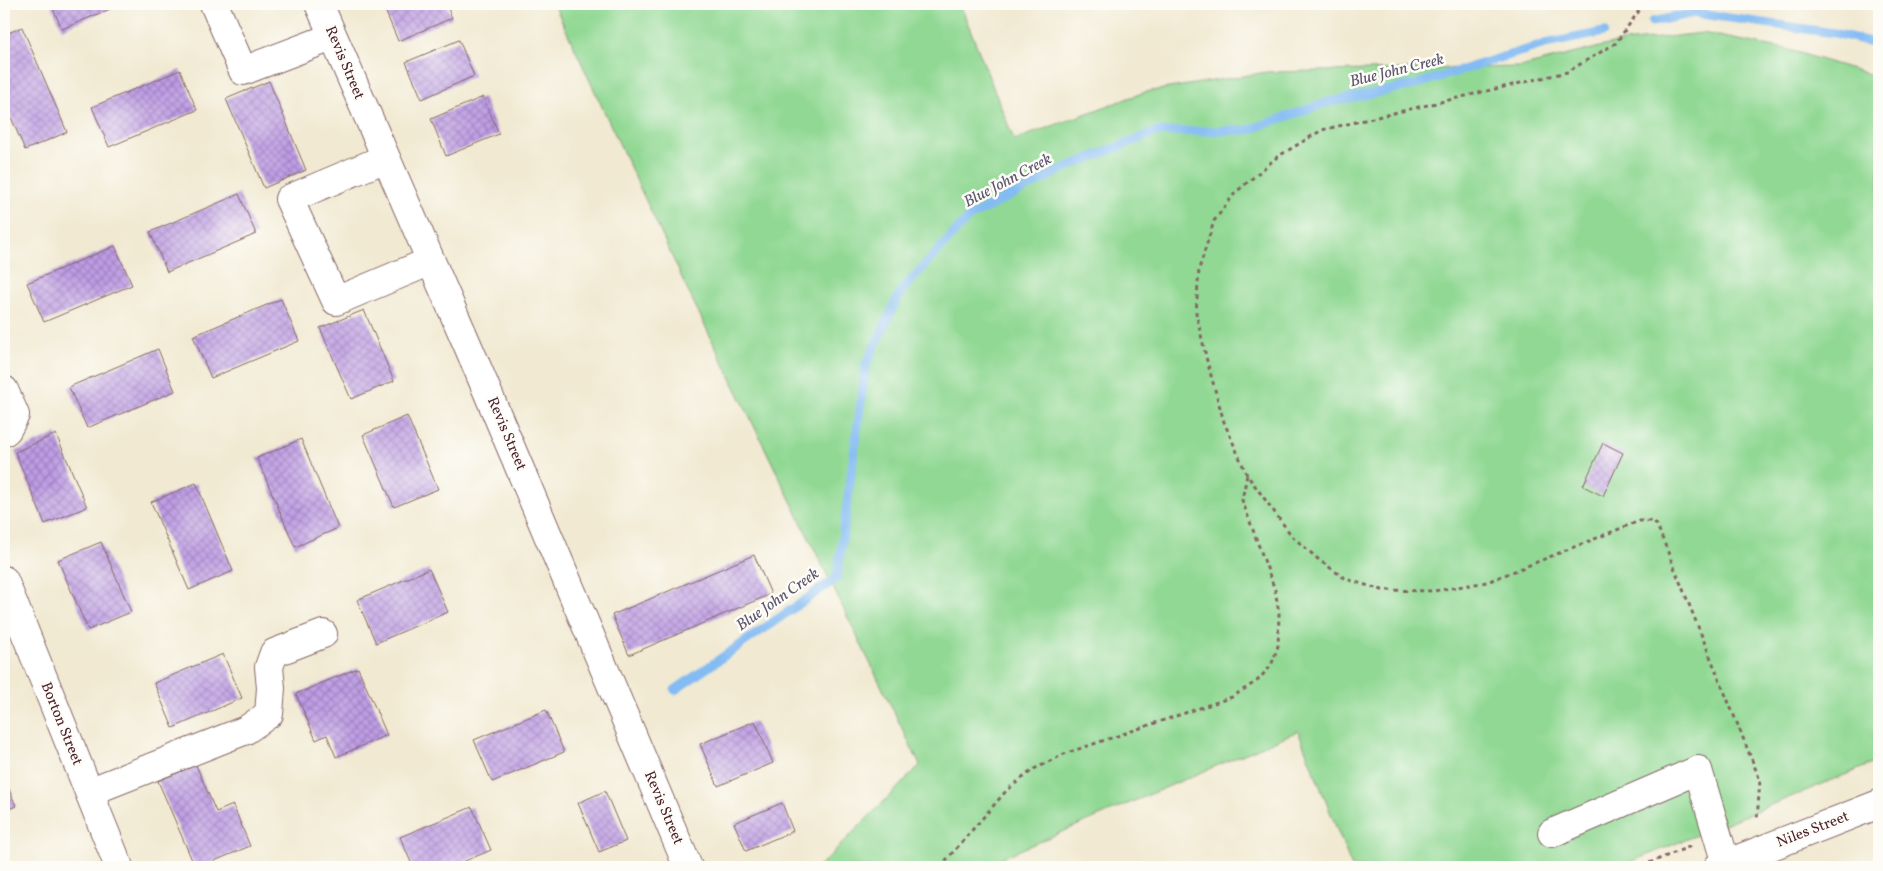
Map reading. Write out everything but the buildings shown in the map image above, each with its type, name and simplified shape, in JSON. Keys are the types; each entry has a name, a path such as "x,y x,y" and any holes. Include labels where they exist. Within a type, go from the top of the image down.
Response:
{"street":[{"path":"214,4 243,71 332,37"},
{"name":"Revis Street","path":"319,4 471,353 688,867"},
{"path":"386,158 289,199 336,301 431,261"},
{"path":"4,390 15,415 4,432"},
{"name":"Borton Street","path":"4,580 119,867"},
{"path":"88,792 246,730 268,714 271,688 269,667 274,653 323,634"},
{"path":"1552,833 1698,770 1722,866"},
{"name":"Niles Street","path":"1722,866 1879,804"}],"path":[{"path":"1644,4 1616,43 1567,72 1322,130 1278,157 1235,193 1214,221 1199,269 1196,313 1224,422 1247,475 1292,536 1319,560 1346,579 1382,590 1434,591 1487,582 1639,521 1651,521 1657,526 1760,780 1758,820 1752,822"},
{"path":"940,867 1007,790 1034,769 1064,754 1232,697 1257,681 1271,666 1278,646 1279,613 1275,590 1242,500 1247,475"},
{"path":"1645,867 1644,865 1698,844"}],"green space":[{"path":"554,4 960,4 1014,140 1145,92 1267,72 1520,67 1616,43 1702,33 1786,49 1879,77 1879,761 1618,867 1352,867 1298,731 980,867 817,867 920,765 689,293"}],"waterway":[{"name":"Blue John Creek","path":"1652,22 1694,13 1834,33 1879,44"},
{"name":"Blue John Creek","path":"675,690 837,578 866,364 901,291 969,217 1065,168 1156,132 1248,130 1325,103 1414,85 1545,44 1604,32"}]}
